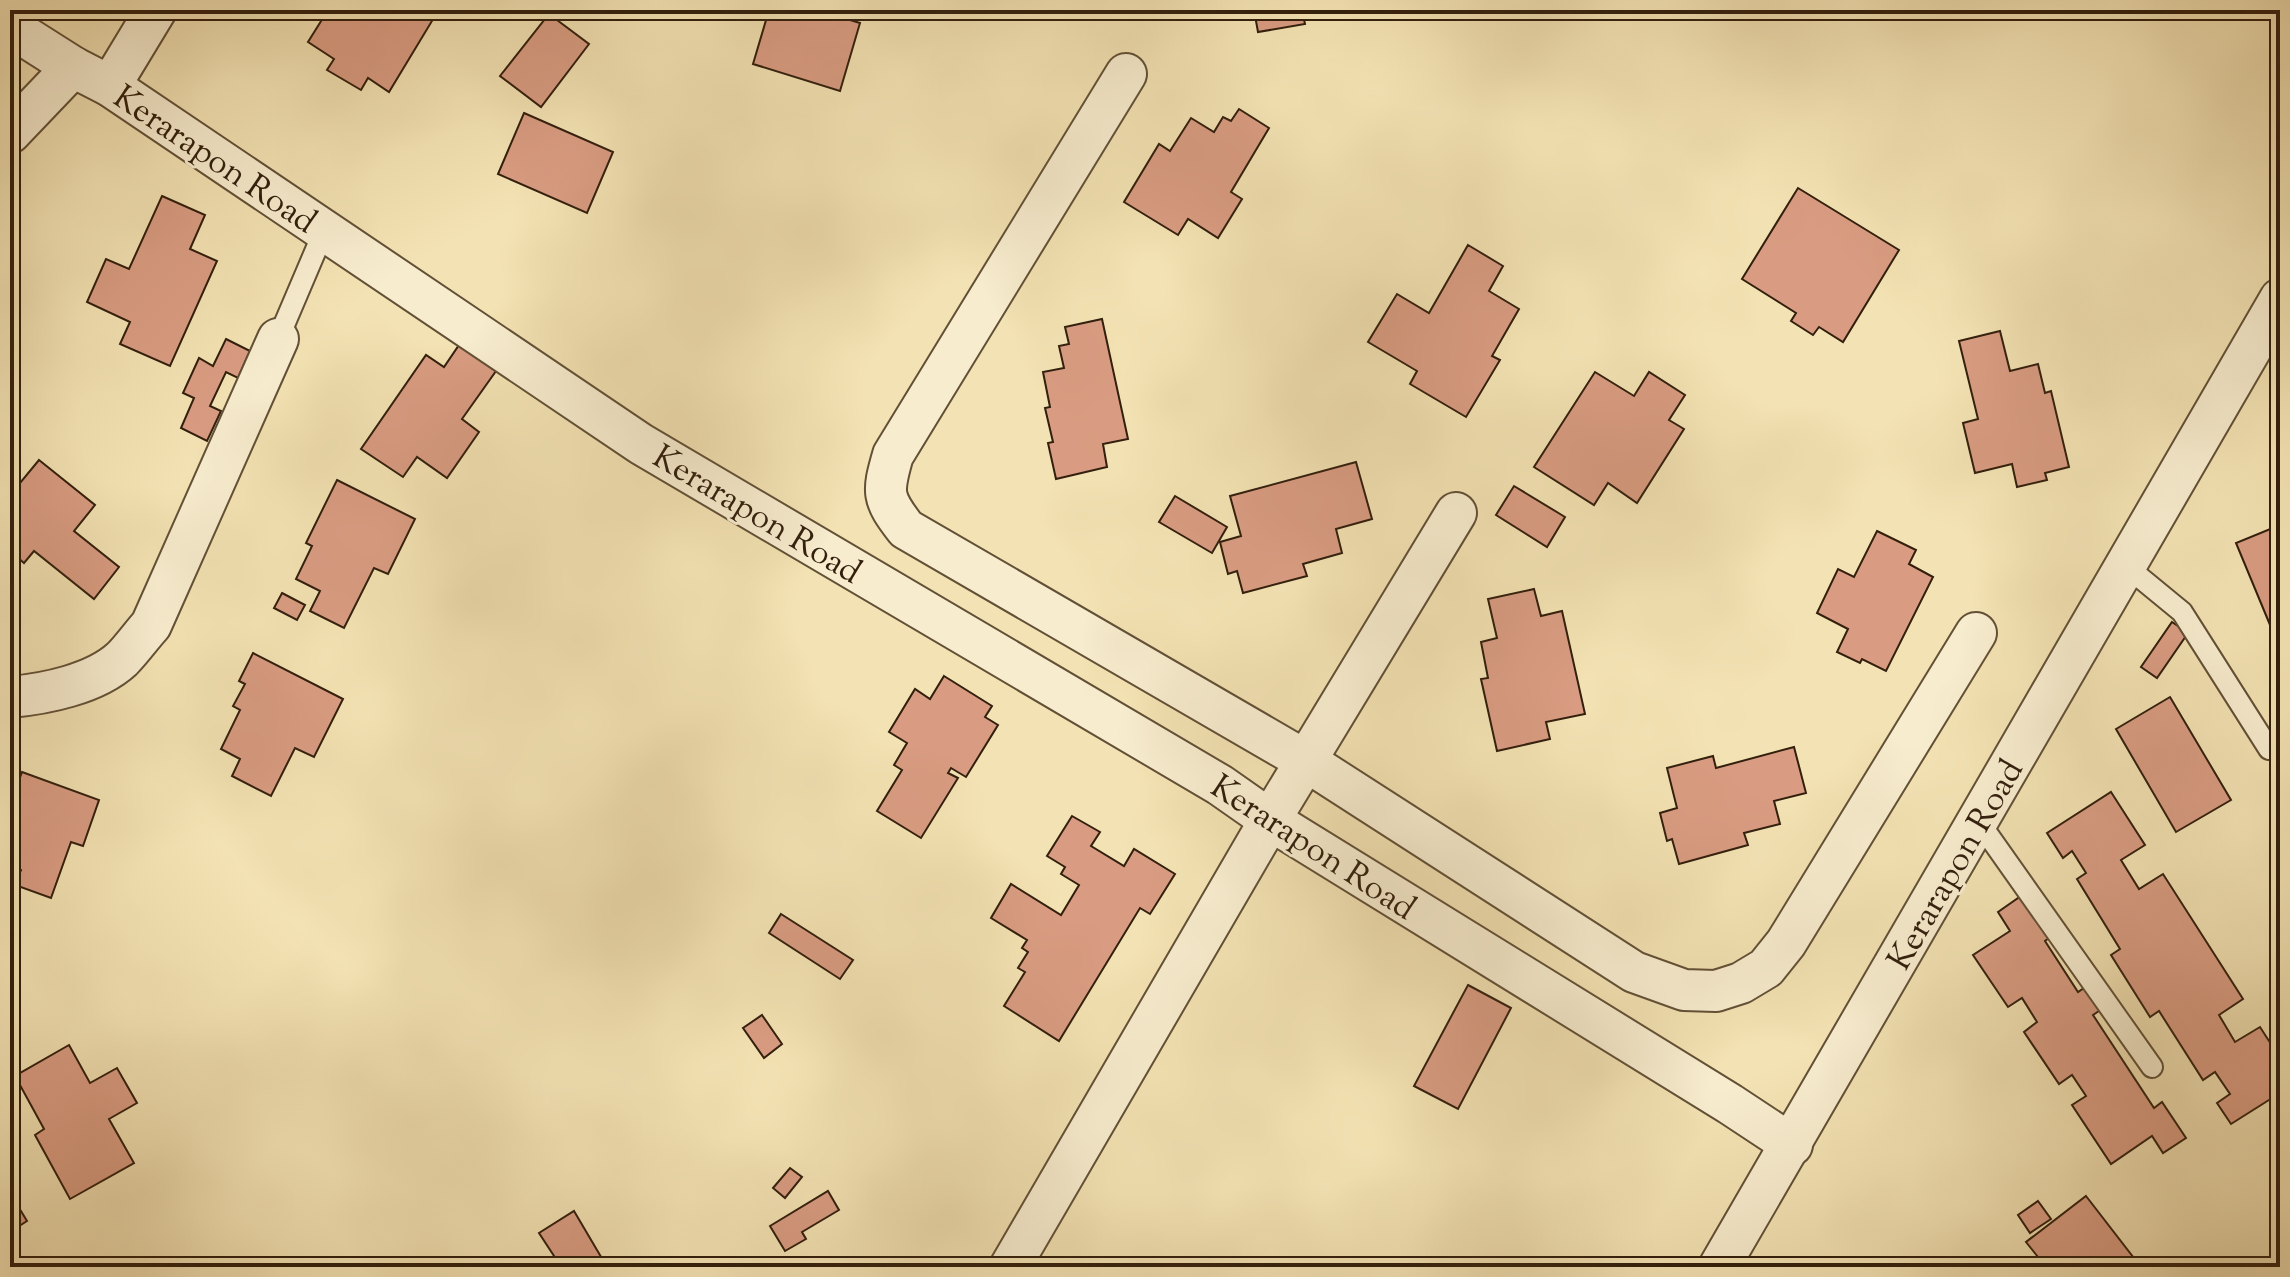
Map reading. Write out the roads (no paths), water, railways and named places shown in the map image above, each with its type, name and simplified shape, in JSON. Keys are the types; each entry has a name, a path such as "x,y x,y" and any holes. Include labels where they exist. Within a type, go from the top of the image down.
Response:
{"street":[{"path":"110,86 156,10"},
{"name":"Kerarapon Road","path":"10,27 73,67 110,86 641,444 1220,785 1270,820 1792,1145 2280,299"},
{"path":"10,133 73,67"},
{"path":"1126,74 893,455 885,483 889,507 906,529 1306,761 1634,972 1684,990 1716,991 1741,983 1766,968 1786,943 1976,633"},
{"path":"10,697 45,694 99,674 121,660 151,625 278,339"},
{"path":"1010,1267 1270,820 1456,513"},
{"path":"1719,1267 1792,1145"}],"lane":[{"path":"278,339 324,231"},
{"path":"2126,566 2182,612 2269,749"},
{"path":"1979,822 2152,1067"}]}
